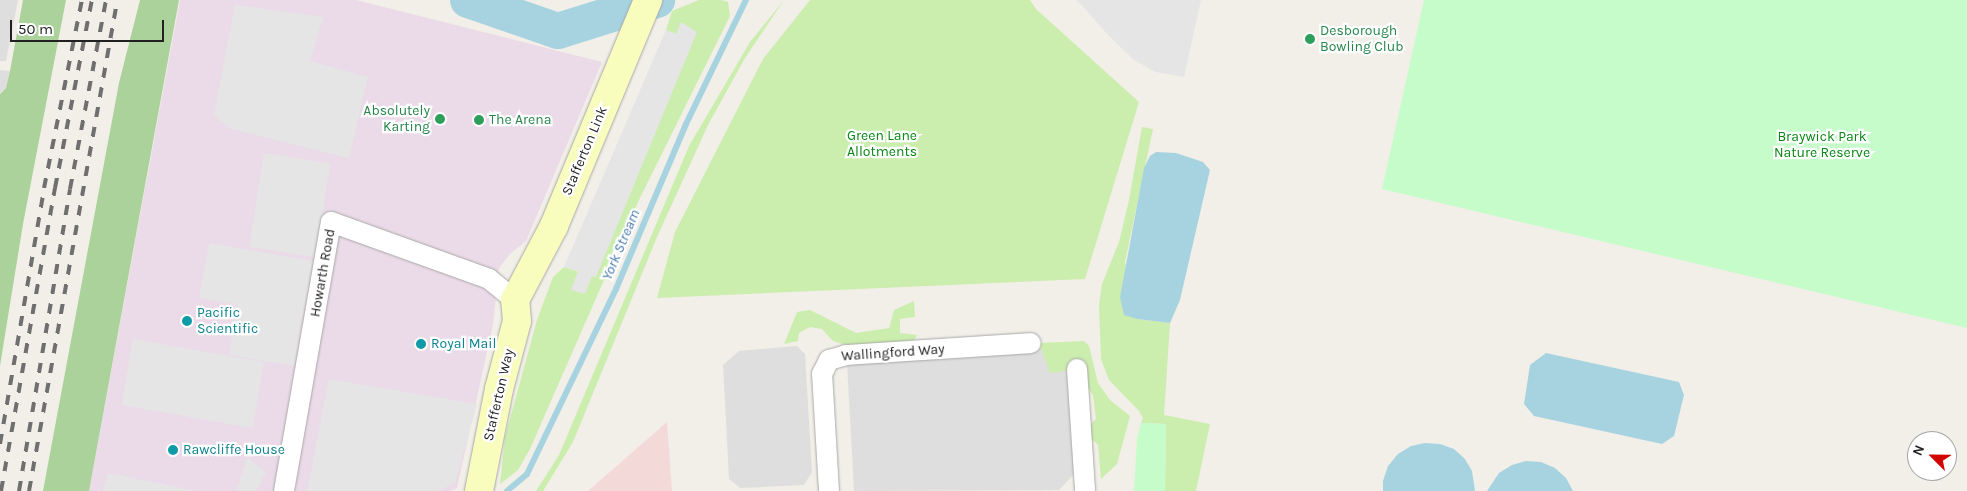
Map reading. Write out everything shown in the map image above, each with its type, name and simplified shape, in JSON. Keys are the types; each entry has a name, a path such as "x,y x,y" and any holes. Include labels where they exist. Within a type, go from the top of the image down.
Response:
{"street":[{"name":"Stafferton Link","path":"515,300 554,226 648,0"},
{"name":"Howarth Road","path":"284,491 331,222 489,279 515,300"},
{"name":"Stafferton Way","path":"479,491 499,389 517,321 515,300"},
{"name":"Wallingford Way","path":"828,491 822,374 829,360 846,355 1031,343"},
{"path":"1077,369 1085,491"}],"shaded area":[{"path":"0,0 18,0 6,61 0,61"},
{"path":"180,0 356,0 602,62 526,241 510,254 499,268 493,325 457,488 450,491 89,491"},
{"path":"1077,0 1201,0 1184,77 1156,72 1134,60 1109,36"},
{"path":"235,5 323,17 310,61 368,77 349,158 229,128 214,115"},
{"path":"681,22 697,32 596,277 592,276 585,294 571,290 578,271 564,267 666,30 676,34"},
{"path":"0,70 10,71 6,88 0,93"},
{"path":"264,153 330,163 315,257 249,247"},
{"path":"209,243 313,261 294,366 229,355 237,305 199,298"},
{"path":"133,339 264,362 252,428 121,405"},
{"path":"797,346 805,354 812,472 804,485 740,488 729,479 723,365 739,351"},
{"path":"1047,348 1070,369 1076,472 1059,490 854,491 847,363"},
{"path":"329,379 477,404 455,483 438,491 307,491"},
{"path":"667,422 672,491 588,491"},
{"path":"247,457 266,472 256,491 237,491"},
{"path":"108,473 197,491 103,491"}],"green space":[{"path":"23,0 66,0 23,224 0,366 0,94 6,88"},
{"path":"140,0 179,0 89,491 43,491 119,83"},
{"path":"699,0 722,0 728,2 730,16 639,200 530,449 518,470 500,484 505,437 537,320 553,277 564,267 595,277 676,34 666,30 672,11"},
{"path":"784,0 745,58 708,125 657,237 573,442 543,491 536,491 559,455 689,146 750,42"},
{"name":"Green Lane Allotments","path":"810,0 1030,0 1036,9 1139,102 1085,279 657,298 675,232 763,59"},
{"name":"Braywick Park Nature Reserve","path":"1424,0 1967,0 1967,328 1382,189"},
{"path":"1142,127 1153,129 1125,262 1137,319 1170,323 1164,415 1210,424 1196,491 1165,491 1166,424 1141,423 1143,418 1139,411 1109,380 1101,359 1099,305 1102,284 1119,242 1129,200"},
{"path":"914,301 915,317 900,319 900,333 917,335 912,344 854,348 833,341 822,329 810,327 799,333 798,341 784,344 797,312 810,310 856,333 889,328 894,310"},
{"path":"1084,341 1089,346 1098,383 1110,400 1130,416 1117,464 1101,479 1098,445 1089,436 1090,425 1096,419 1093,395 1086,386 1081,369 1050,373 1039,343"},
{"path":"1141,423 1166,424 1165,491 1134,491 1137,438"}],"water":[{"path":"1156,152 1176,153 1203,162 1210,170 1180,300 1170,323 1137,319 1124,315 1120,297 1144,168 1150,156"},
{"path":"1546,353 1679,382 1684,395 1674,436 1662,444 1534,416 1524,404 1530,365"},
{"path":"1425,443 1440,444 1454,449 1465,459 1472,471 1475,491 1383,491 1383,481 1388,466 1398,454 1411,446"},
{"path":"1526,461 1541,462 1555,468 1566,478 1573,491 1487,491 1499,473 1512,465"}],"waterway":[{"path":"468,0 558,31 657,0"},
{"name":"York Stream","path":"507,491 527,474 616,289 686,124 746,0"}],"railway":[{"path":"0,444 44,188 82,0"},
{"path":"1,491 55,188 92,0"},
{"path":"19,491 70,189 106,0"},
{"path":"29,491 117,0"}],"place":[{"name":"Desborough Bowling Club","path":"1310,39"},
{"name":"Absolutely Karting","path":"440,119"},
{"name":"The Arena","path":"479,120"},
{"name":"Pacific Scientific","path":"187,321"},
{"name":"Royal Mail","path":"421,344"},
{"name":"Rawcliffe House","path":"173,450"}]}
